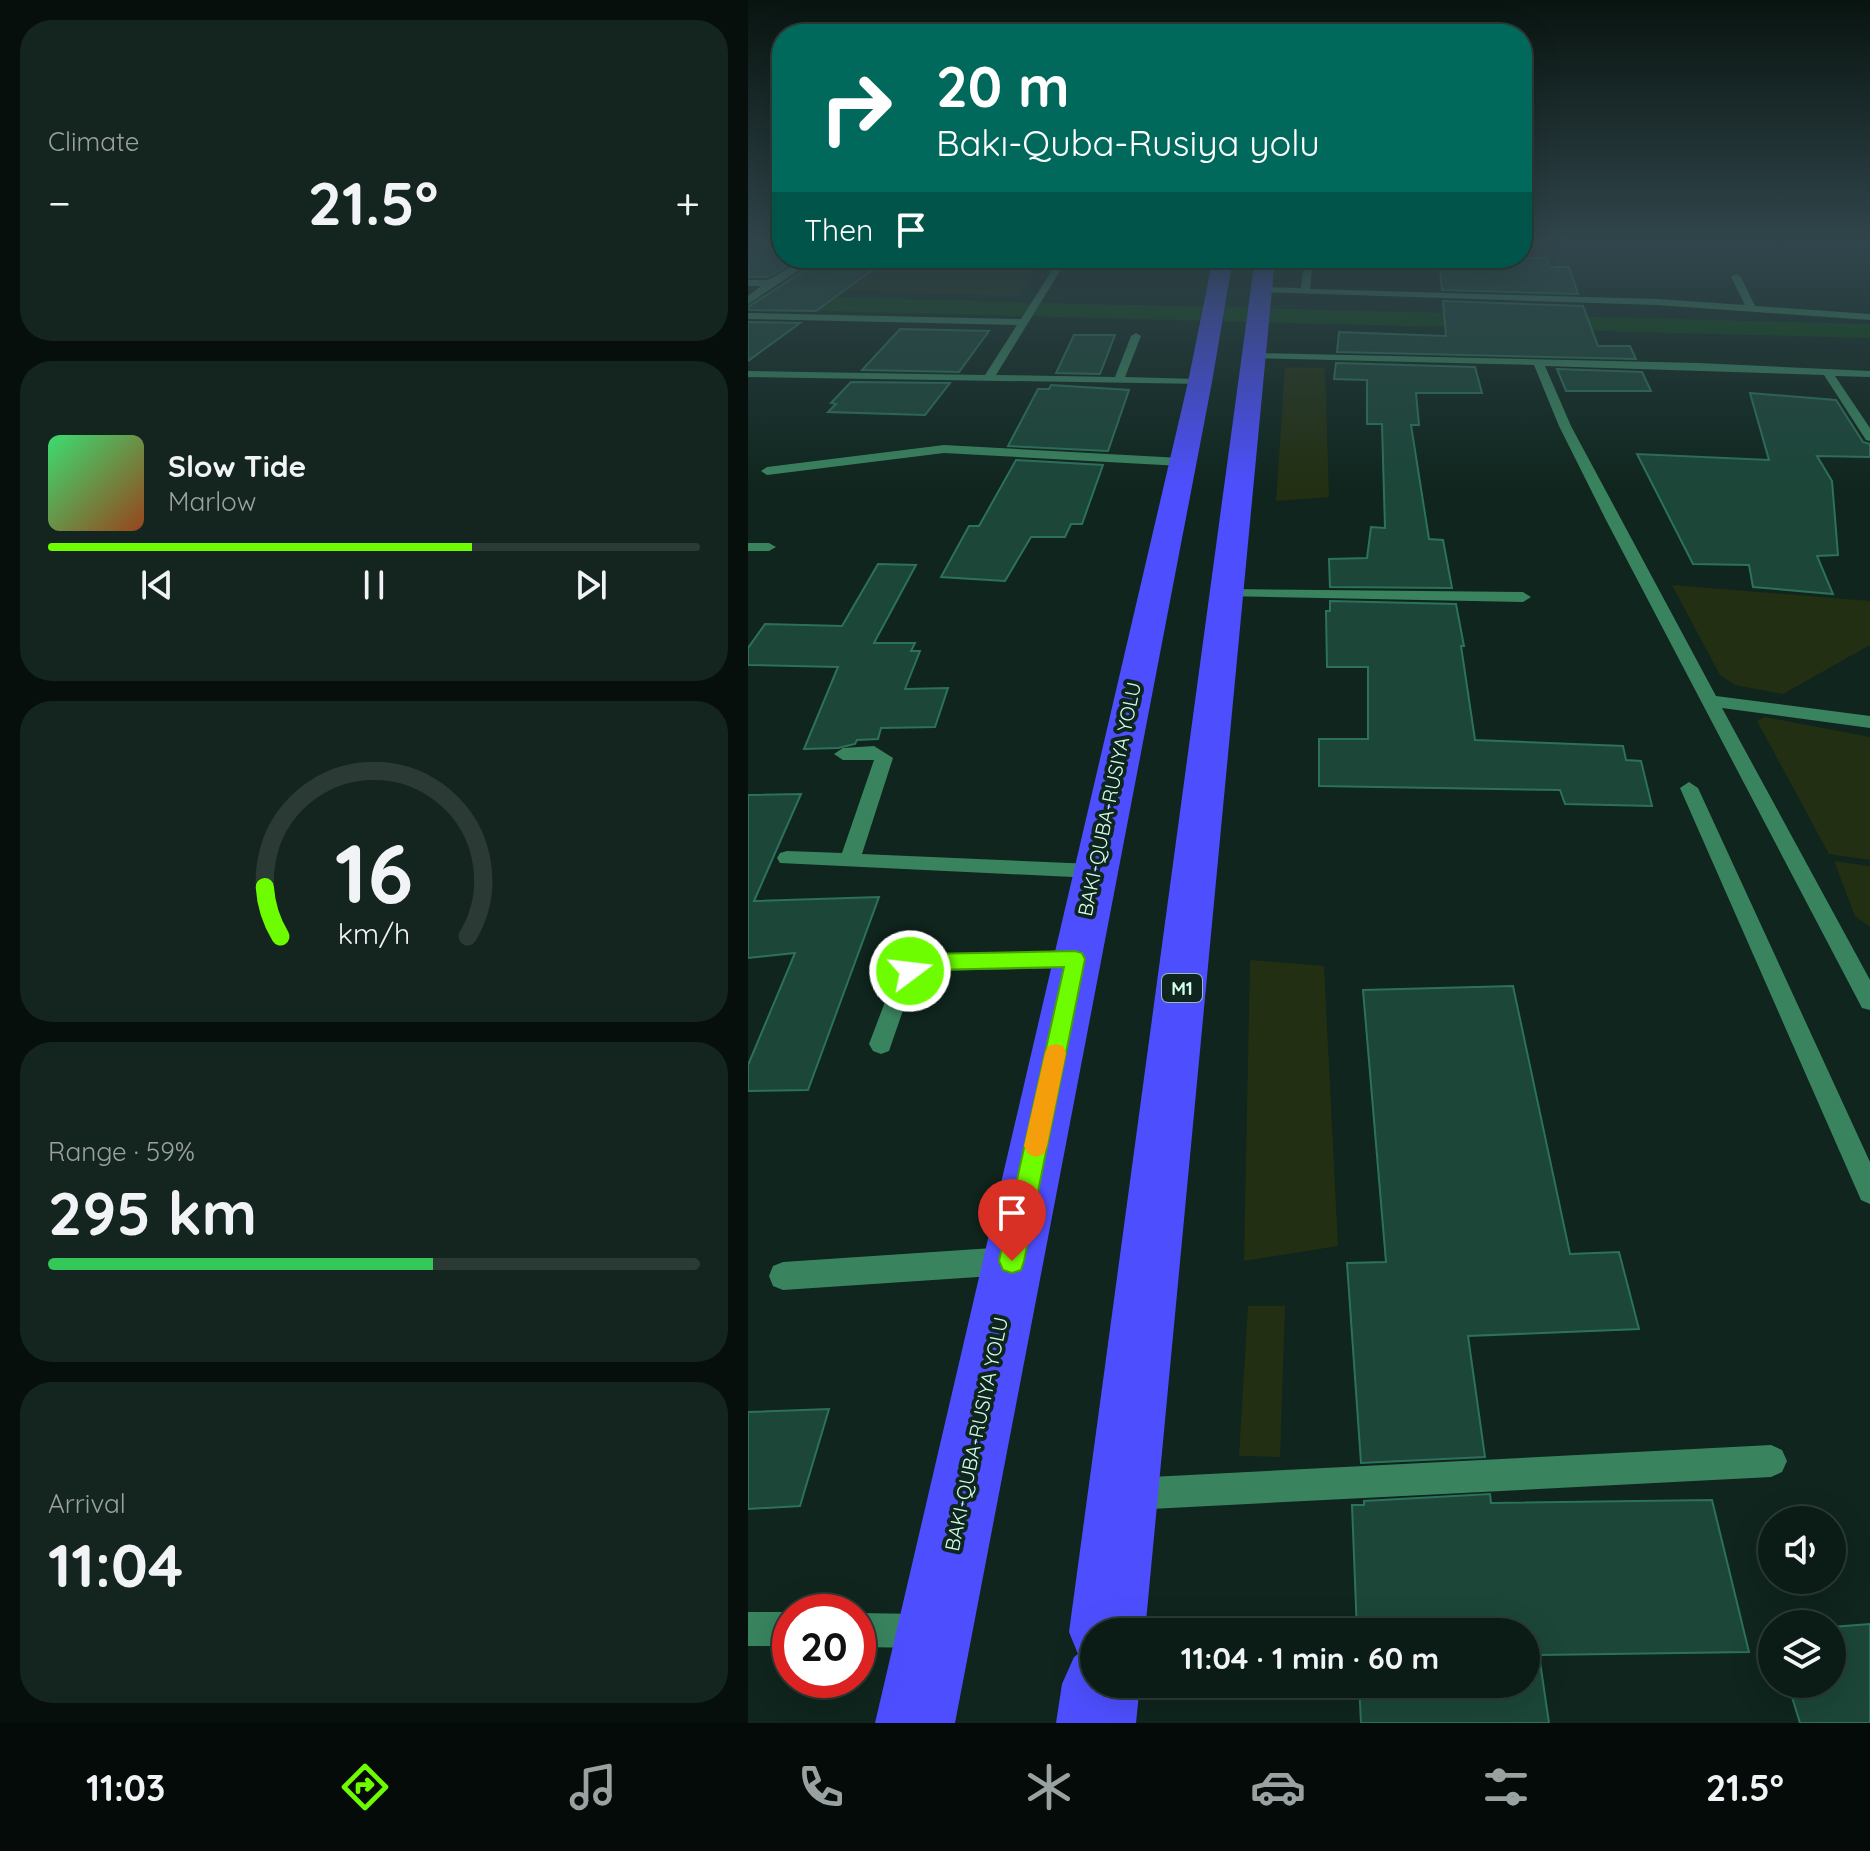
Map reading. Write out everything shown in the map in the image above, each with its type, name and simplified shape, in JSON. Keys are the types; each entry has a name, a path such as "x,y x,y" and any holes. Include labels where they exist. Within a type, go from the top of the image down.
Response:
{"highway":[{"path":"1222,326 1229,357"},
{"path":"915,1723 1181,462 1245,326"},
{"name":"M1","path":"1109,1618 1228,593 1229,357"},
{"path":"1096,1723 1099,1698"}],"street":[{"path":"989,378 1020,326"},
{"path":"1119,380 1136,336"},
{"path":"748,374 1119,380 1229,357 1538,362 1870,374"},
{"path":"1538,362 1572,439 1870,1001"},
{"path":"1827,371 1870,437"},
{"path":"767,471 944,449 1181,462"},
{"path":"748,547 769,547"},
{"path":"1228,593 1523,597"},
{"path":"1709,701 1870,722"},
{"path":"843,754 874,752 884,758 850,860"},
{"path":"1689,788 1870,1191"},
{"path":"787,858 1093,871"},
{"path":"881,1044 899,988 910,971 926,962 1075,959"},
{"path":"783,1276 1012,1261"},
{"path":"1123,1494 1771,1461"},
{"path":"748,1629 772,1629"},
{"path":"876,1630 934,1631"}],"green space":[{"path":"1285,367 1325,368 1329,497 1276,501"},
{"path":"1672,585 1870,601 1870,645 1783,694 1735,685 1720,675"},
{"path":"1765,717 1870,737 1870,860 1829,854 1757,721"},
{"path":"1834,861 1870,866 1870,927 1855,916"},
{"path":"1250,960 1324,966 1338,1246 1244,1261"},
{"path":"1248,1306 1285,1306 1280,1457 1239,1456"}],"building":[{"path":"748,326 795,326 748,361"},
{"path":"1445,326 1591,326 1598,346 1630,346 1636,359 1337,352 1339,332 1446,336"},
{"path":"900,329 989,331 959,372 862,370"},
{"path":"1074,335 1115,335 1100,374 1056,373"},
{"path":"1336,363 1475,367 1482,393 1416,393 1419,425 1411,425 1429,539 1443,540 1452,588 1330,587 1329,559 1367,558 1371,527 1385,528 1382,424 1367,424 1367,380 1334,379"},
{"path":"1557,369 1642,372 1651,391 1566,391"},
{"path":"851,382 950,383 925,415 828,412 836,404 831,403"},
{"path":"1051,385 1129,390 1108,451 1008,446 1038,389 1049,389"},
{"path":"1750,393 1836,400 1863,442 1870,444 1870,457 1817,456 1832,481 1838,555 1817,556 1833,594 1753,587 1749,565 1693,564 1637,454 1769,460"},
{"path":"1016,460 1103,465 1082,524 1071,524 1065,537 1031,537 1005,581 941,577 969,526 979,526"},
{"path":"878,564 916,565 874,643 915,643 911,651 920,651 905,689 948,688 935,727 881,728 878,739 857,740 855,744 838,748 804,749 838,667 748,665 748,648 765,624 842,626"},
{"path":"1330,601 1456,604 1475,740 1623,746 1626,760 1641,761 1652,806 1565,804 1560,790 1319,786 1319,739 1368,739 1368,667 1327,667 1326,611 1330,611"},
{"path":"801,794 754,901 879,897 808,1090 748,1091 748,1065 795,953 748,958 748,795"},
{"path":"1513,986 1570,1254 1619,1252 1639,1329 1468,1336 1485,1457 1361,1463 1347,1263 1386,1262 1363,990"},
{"path":"829,1409 800,1506 748,1509 748,1412"},
{"path":"1490,1494 1491,1503 1712,1500 1749,1652 1540,1655 1540,1618 1356,1618 1352,1505 1364,1505 1364,1501"},
{"path":"1870,1624 1870,1723 1800,1723 1792,1698 1846,1698 1846,1626"},
{"path":"1540,1662 1549,1723 1361,1723 1360,1698 1540,1698"}],"waterway":[{"path":"1692,326 1870,331"}],"slow traffic":[{"path":"1036,1146 1056,1053"}],"route":[{"path":"910,971 926,962 1075,959 1012,1261"}]}
